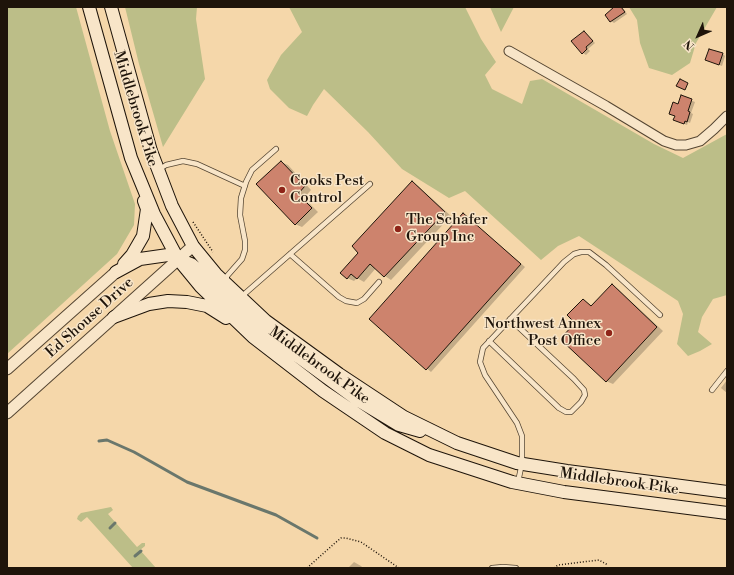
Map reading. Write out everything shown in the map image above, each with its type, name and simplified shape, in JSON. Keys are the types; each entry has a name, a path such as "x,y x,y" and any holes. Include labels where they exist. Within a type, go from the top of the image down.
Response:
{"main road":[{"name":"Middlebrook Pike","path":"89,7 131,158 154,214 178,259 201,288 247,331 323,391 385,432 429,455 517,483 564,492 727,513"},
{"name":"Middlebrook Pike","path":"110,7 151,151 172,206 193,246 216,274 266,321 338,374 404,417 457,443 522,464 727,492"},
{"path":"116,272 132,255 143,236 146,209 131,158"},
{"path":"116,272 140,259 168,255 191,264 208,278 263,331 356,399 399,424 457,443"},
{"path":"114,317 149,304 168,301 187,302 207,306 247,331"}],"street":[{"path":"509,51 664,141 676,145 686,145 700,141 727,116"},
{"name":"Ed Shouse Drive","path":"7,413 193,246"},
{"name":"Ed Shouse Drive","path":"7,369 116,272"}],"lane":[{"path":"226,282 227,276 242,259 245,250 240,215 241,198 245,186 252,170 276,149"},
{"path":"158,170 166,165 182,161 197,164 245,186"},
{"path":"241,297 370,184"},
{"path":"517,483 522,464 522,436 517,423 485,375 480,362 483,348 564,262 574,254 581,252 589,252 606,265 660,315"},
{"path":"290,254 339,297 346,301 357,303 364,299 379,282"},
{"path":"489,341 559,408 566,412 571,412 581,402 585,395 584,390 510,319"},
{"path":"712,390 727,371"},
{"path":"492,568 516,568"}],"path":[{"path":"193,220 213,252"},
{"path":"307,568 341,538 346,538 361,542 399,568"},
{"path":"554,568 558,565 599,560 608,565"}],"green space":[{"path":"7,7 76,7 110,131 135,204 134,225 117,254 7,354"},
{"path":"125,7 197,7 196,19 205,79 163,147 139,64"},
{"path":"289,7 465,7 481,39 496,62 485,75 492,89 522,104 530,81 542,79 654,144 683,158 727,134 727,295 713,299 702,317 698,332 712,344 688,356 677,344 683,314 678,301 579,236 558,246 541,260 465,191 449,198 402,169 368,132 324,89 307,116 289,108 270,89 267,80 281,55 302,32"},
{"path":"490,7 514,7 501,32"},
{"path":"629,7 717,7 696,43 690,63 672,75 649,68 640,43 637,20"},
{"path":"111,507 113,510 108,514 137,547 142,543 145,543 145,546 140,550 156,568 133,568 87,517 81,522 77,519 81,513"}],"building":[{"path":"614,7 621,7 625,12 610,22 605,15"},
{"path":"584,31 593,41 586,47 587,49 582,54 571,41"},
{"path":"709,49 723,53 719,65 705,60"},
{"path":"680,79 688,83 685,90 676,86"},
{"path":"681,95 692,99 688,111 690,112 687,122 685,121 684,124 673,120 675,116 669,114 673,102 678,104"},
{"name":"Cooks Pest Control","path":"281,161 305,186 298,194 312,208 295,225 256,184"},
{"name":"The Schafer Group Inc","path":"412,181 445,212 384,277 370,264 357,279 351,274 347,279 340,273 358,253 352,246"},
{"path":"463,213 521,264 426,370 369,319"},
{"name":"Northwest Annex Post Office","path":"612,284 657,327 606,382 560,339 575,323 567,315 583,299 591,306"}],"waterway":[{"path":"99,441 107,440 134,452 187,482 276,515 317,538"},
{"path":"110,528 115,523"},
{"path":"135,556 141,551"}],"place":[{"name":"Cooks Pest Control","path":"282,190"},
{"name":"The Schafer Group Inc","path":"398,229"},
{"name":"Northwest Annex Post Office","path":"609,333"}]}
